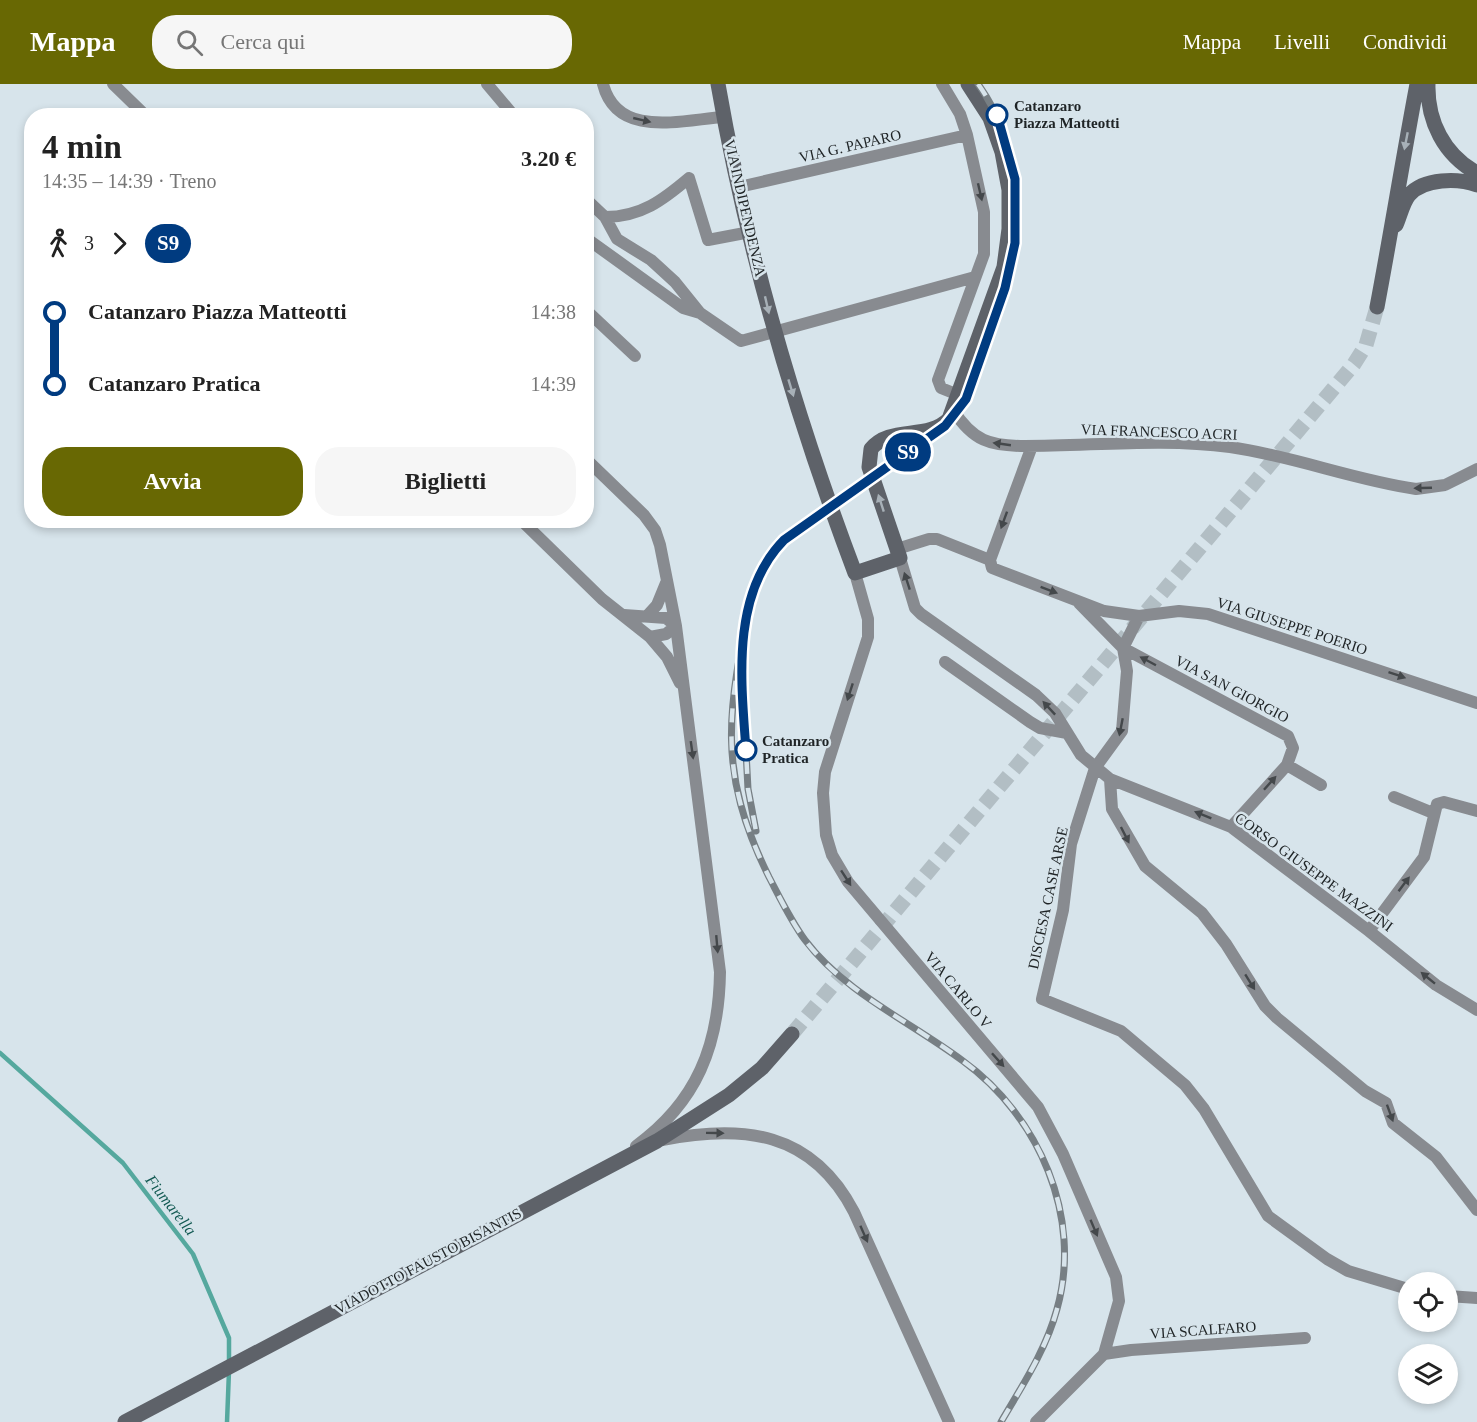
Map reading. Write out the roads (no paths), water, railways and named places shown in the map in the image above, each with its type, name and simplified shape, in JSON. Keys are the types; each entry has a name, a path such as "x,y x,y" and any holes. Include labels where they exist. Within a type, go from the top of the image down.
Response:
{"main road":[{"name":"VIA INDIPENDENZA","path":"718,84 739,187 774,332 806,436 855,573"},
{"path":"855,573 898,554 869,467 869,454 875,444 886,438 937,429 949,419 1004,267 1010,212 1006,172 990,118 968,84"},
{"path":"1377,307 1390,239 1393,207 1417,84"},
{"path":"1428,84 1430,108 1439,135 1453,155 1477,173"},
{"path":"1390,239 1409,195 1425,184 1460,180 1477,184"},
{"name":"VIADOTTO FAUSTO BISANTIS","path":"125,1422 657,1141 729,1095 762,1068 792,1034"}],"street":[{"path":"113,84 138,108"},
{"path":"487,84 507,108"},
{"path":"603,84 606,98 618,113 645,123 724,117"},
{"path":"942,84 960,114 967,135 984,212 984,254 938,380 941,388 957,394"},
{"name":"VIA G. PAPARO","path":"739,187 967,135"},
{"path":"605,218 641,213 666,198 689,178 708,240 750,232"},
{"path":"594,207 605,218 618,239 651,261 675,282 700,313 741,341 975,277"},
{"path":"594,244 683,308 700,313"},
{"path":"594,318 635,356"},
{"name":"VIA FRANCESCO ACRI","path":"953,410 969,432 986,441 1008,446 1106,442 1229,447 1416,489 1445,485 1477,469"},
{"path":"990,560 1032,446"},
{"path":"594,467 655,530 660,545 676,626 720,972 717,1025 689,1095 673,1115 613,1163"},
{"path":"529,528 602,599 650,637 667,657 684,693"},
{"name":"VIA GIUSEPPE POERIO","path":"898,554 928,539 937,539 990,560 992,568 1104,611 1139,616 1179,611 1208,614 1477,702"},
{"name":"CORSO GIUSEPPE MAZZINI","path":"898,554 915,608 1036,695 1054,713 1080,754 1095,768 1110,779 1231,827 1369,931 1436,985 1477,1010"},
{"name":"VIA CARLO V","path":"855,573 869,628 825,772 823,814 832,855 848,882 1021,1085 1053,1132 1116,1277 1119,1301 1104,1354 1036,1422"},
{"path":"647,616 657,605 666,583"},
{"name":"VIA SAN GIORGIO","path":"1075,600 1123,648 1285,733 1293,748 1287,765"},
{"path":"624,615 666,618 676,626"},
{"path":"1095,768 1118,740 1122,731 1126,670 1123,648 1139,616"},
{"path":"650,637 666,634 676,626"},
{"path":"945,662 1040,728 1067,733"},
{"path":"1231,827 1287,765 1322,785"},
{"name":"DISCESA CASE ARSE","path":"1095,768 1070,848 1063,910 1042,999 1121,1031 1196,1097 1268,1216 1327,1259 1358,1275 1398,1286"},
{"path":"1110,779 1112,809 1144,866 1202,913 1226,944 1265,1006 1365,1092 1386,1103 1393,1123 1436,1157 1477,1210"},
{"path":"1394,797 1433,813"},
{"path":"1369,931 1424,857 1429,845 1433,813 1440,802 1477,811"},
{"path":"657,1141 706,1132 751,1134 790,1146 809,1156 829,1173 854,1212 949,1422"},
{"path":"1458,1297 1477,1298"},
{"name":"VIA SCALFARO","path":"1104,1354 1131,1350 1305,1338"}],"waterway":[{"name":"Fiumarella","path":"0,1053 123,1163 193,1254 229,1338 229,1363"},
{"name":"Fiumarella","path":"227,1422 229,1371"}],"tunnel":[{"path":"792,1034 1354,364 1366,345 1377,307"}],"railway":[{"path":"978,84 1003,131 1014,182 1016,209 1014,235 1005,288"},
{"path":"751,598 733,707 734,771 752,839 769,877 795,925 821,959 839,976 879,1006 963,1061 990,1084 1013,1110 1033,1139 1048,1171 1059,1205 1064,1239 1064,1274 1057,1309 1047,1339 1001,1422"},
{"path":"742,676 748,789 756,831"}],"train":[{"name":"S9","path":"746,750 742,670 746,621 753,588 768,555 784,540 945,426 957,414 966,399 1005,288 1015,243 1017,204 1015,179 1011,158 997,115"}],"place":[{"name":"Catanzaro Piazza Matteotti","path":"997,115"},
{"name":"Catanzaro Pratica","path":"746,750"}]}
